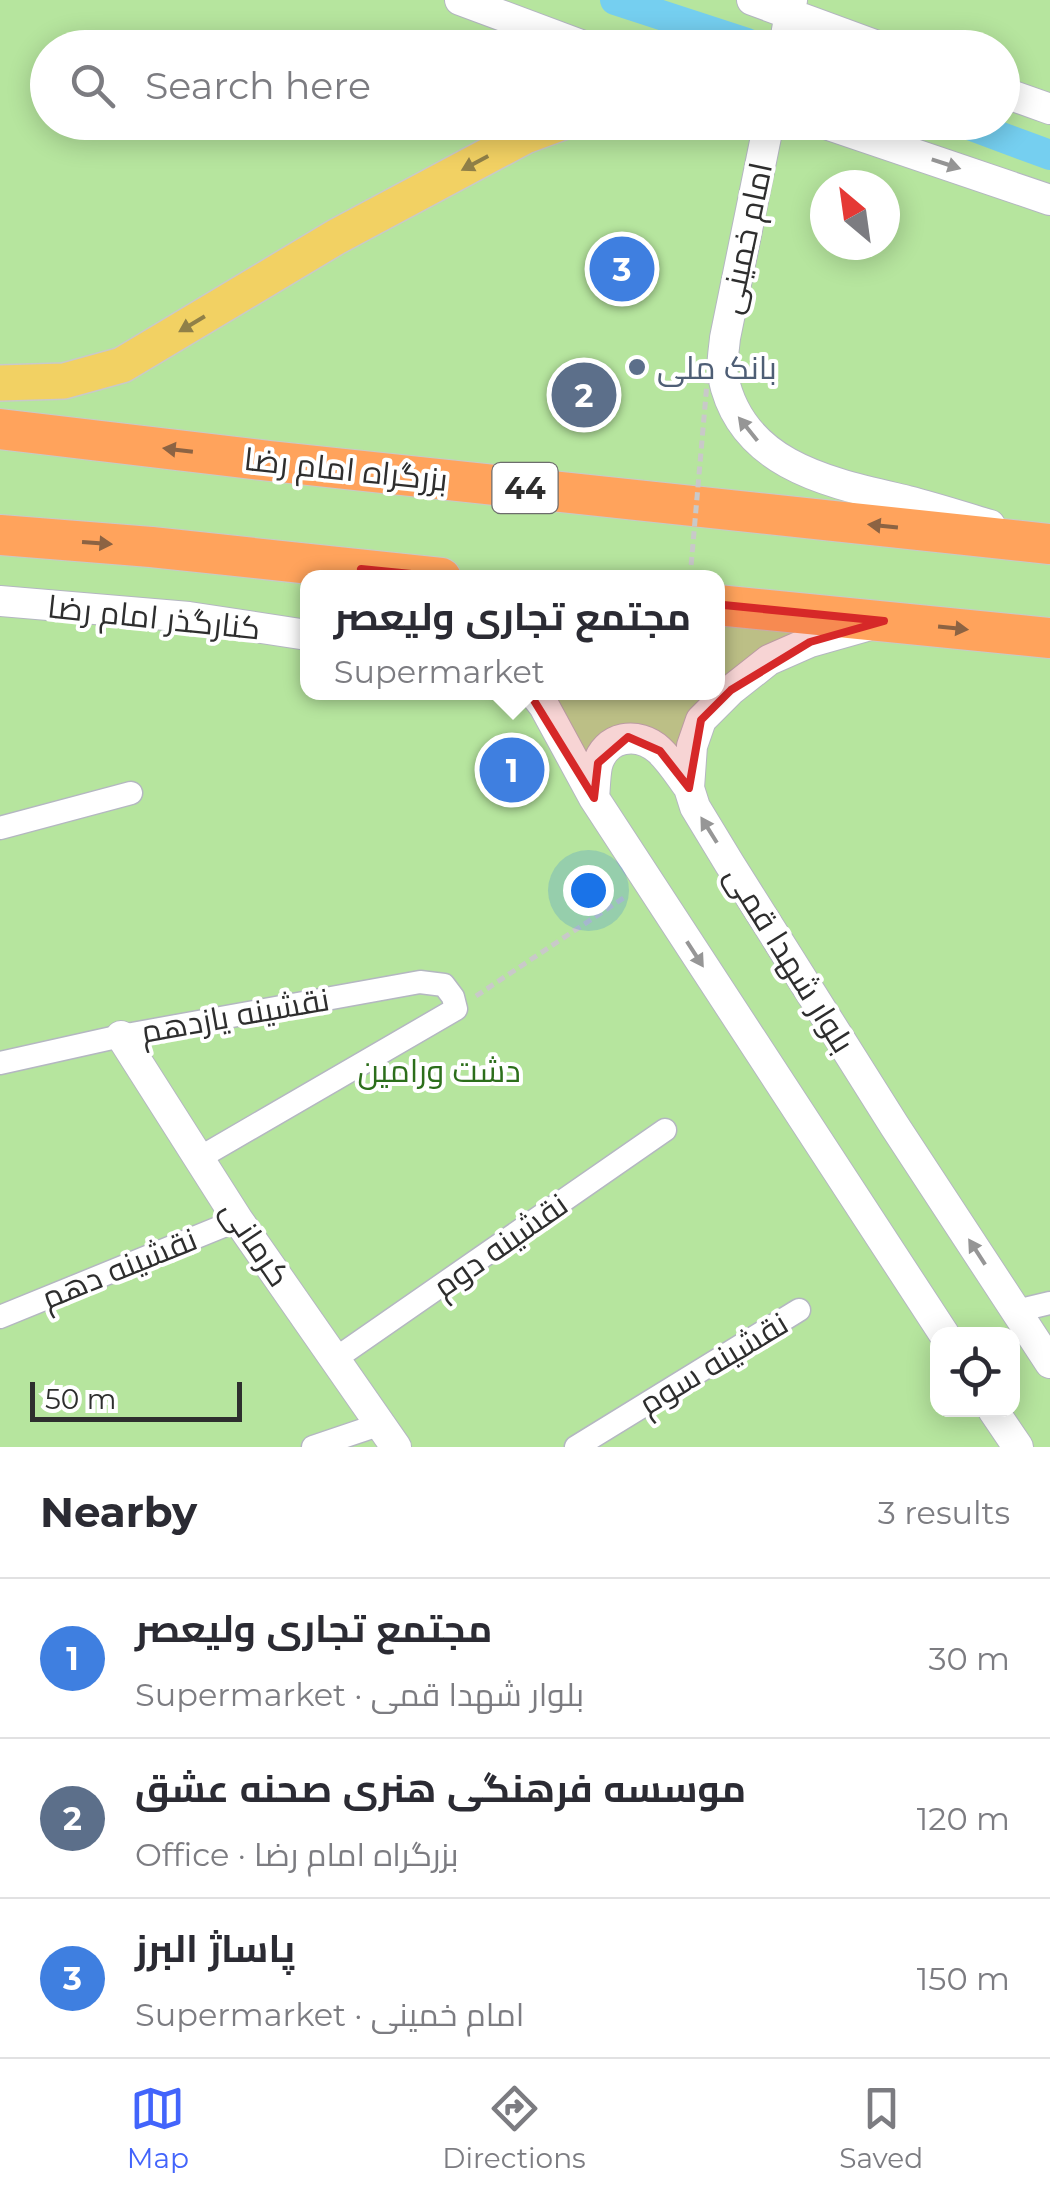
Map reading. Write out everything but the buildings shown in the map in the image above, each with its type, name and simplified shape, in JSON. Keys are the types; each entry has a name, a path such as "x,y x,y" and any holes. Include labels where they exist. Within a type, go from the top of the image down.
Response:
{"highway":[{"name":"بزرگراه امام رضا","path":"0,429 1050,544"},
{"path":"4,537 151,547 344,570"},
{"path":"725,607 1050,638"}],"main road":[{"path":"460,0 541,30"},
{"path":"752,0 791,6 844,30"},
{"path":"1020,98 1050,109"},
{"path":"0,383 64,380 122,365 336,238 518,140"},
{"name":"امام خمینی","path":"765,140 724,338 722,373 734,411 761,445 790,466 828,482 928,506 1050,544"},
{"path":"873,140 1050,200"},
{"name":"کنارگذر امام رضا","path":"0,601 188,616 300,634"},
{"name":"بلوار شهدا قمی","path":"725,696 770,660 810,642 884,621"},
{"path":"539,700 594,798 939,1327"},
{"name":"بلوار شهدا قمی","path":"721,700 701,720 692,746 690,788 695,807 894,1125 1050,1363"},
{"path":"594,798 598,762 616,740 628,738 644,739 660,751 690,788"},
{"name":"کرمانی","path":"121,1036 238,1220 388,1436"},
{"path":"998,1417 1018,1447"}],"street":[{"path":"0,828 131,793"},
{"name":"نقشینه یازدهم","path":"0,1063 121,1036 420,982 444,985 456,1010"},
{"path":"200,1157 456,1010"},
{"name":"نقشینه دوم","path":"335,1359 665,1130"},
{"name":"نقشینه دهم","path":"0,1316 238,1220"},
{"path":"1016,1310 1050,1302"},
{"name":"نقشینه سوم","path":"576,1447 799,1310"},
{"path":"314,1447 388,1436"}],"path":[{"path":"691,570 707,384"},
{"path":"456,1010 648,882"}],"highlighted area":[{"path":"361,569 884,621 810,642 731,690 701,720 689,788 660,751 628,737 598,763 594,798 514,668 467,629"}],"green space":[{"name":"دشت ورامین","path":"0,0 1050,0 1050,1447 0,1447"}],"waterway":[{"path":"615,0 707,30"},
{"path":"1010,140 1050,155"}],"place":[{"name":"پاساژ البرز","path":"622,269"},
{"name":"بانک ملی","path":"637,367"},
{"name":"موسسه فرهنگی هنری صحنه عشق","path":"584,395"},
{"name":"مجتمع تجاری ولیعصر","path":"512,770"}]}
